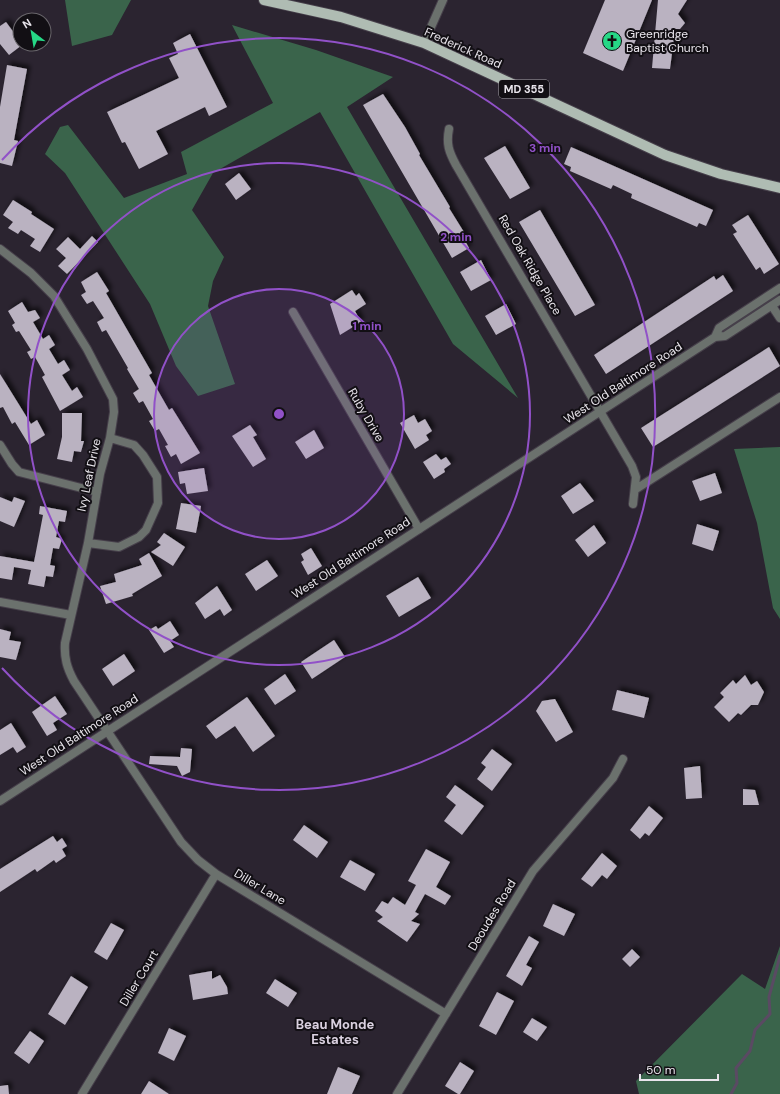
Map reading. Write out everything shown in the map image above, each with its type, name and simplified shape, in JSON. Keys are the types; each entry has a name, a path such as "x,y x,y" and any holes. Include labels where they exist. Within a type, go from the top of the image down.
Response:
{"main road":[{"name":"Frederick Road","path":"264,0 341,17 424,43 665,155 720,174 780,189"}],"street":[{"path":"424,43 443,0"},
{"name":"Red Oak Ridge Place","path":"450,129 447,140 448,150 632,466 636,476 636,489 633,504"},
{"name":"Ivy Leaf Drive","path":"0,249 31,273 54,296 87,349 113,399 114,412 110,438 71,615 64,658 68,670 108,731"},
{"name":"West Old Baltimore Road","path":"715,337 718,328 780,288"},
{"name":"West Old Baltimore Road","path":"0,801 262,629 715,337 725,336 780,300"},
{"path":"772,306 780,318"},
{"name":"Ruby Drive","path":"293,312 419,529"},
{"path":"636,489 780,396"},
{"path":"88,543 119,546 139,537 146,530 158,503 159,490 157,477 144,455 134,445 110,438"},
{"path":"0,444 12,464 19,472 97,492"},
{"path":"0,602 71,615"},
{"name":"Diller Lane","path":"108,731 181,842 198,860 216,874 446,1014"},
{"name":"Deoudes Road","path":"397,1094 533,871 613,778 623,759"},
{"name":"Diller Court","path":"82,1094 216,874"}],"green space":[{"path":"65,0 131,0 112,35 72,46"},
{"path":"232,25 316,50 393,77 347,107 518,398 453,344 320,112 213,173 192,210 224,257 213,281 208,306 235,384 198,396 176,366 150,304 65,173 45,154 60,127 68,125 124,198 187,174 181,152 273,103"},
{"path":"780,447 780,619 773,608 757,523 734,449"},
{"path":"780,946 780,1094 639,1094 636,1081 742,974 765,989"}],"building":[{"name":"Greenridge Baptist Church","path":"605,0 652,0 623,71 583,53"},
{"path":"658,0 687,0 678,14 685,23 680,29 675,29 670,69 652,68"},
{"path":"6,22 12,30 13,52 9,55 0,44 0,26"},
{"path":"190,34 227,107 209,116 205,107 156,131 168,154 139,169 125,142 122,143 107,112 179,78 169,58 178,54 173,43"},
{"path":"7,65 27,69 14,140 18,141 12,166 0,163 0,107"},
{"path":"383,94 405,127 420,154 419,155 467,237 464,239 469,248 452,258 363,105"},
{"path":"505,146 530,188 510,199 484,158"},
{"path":"571,147 713,210 706,226 699,223 697,227 631,198 632,194 613,185 611,189 570,171 571,167 564,164"},
{"path":"239,173 251,189 236,200 225,184"},
{"path":"13,200 54,229 40,252 30,246 35,239 21,230 18,234 8,228 13,222 3,215"},
{"path":"540,210 595,305 575,316 519,222"},
{"path":"748,215 779,264 764,274 760,267 756,270 733,234 737,232 732,225"},
{"path":"92,236 98,242 67,274 58,266 66,258 56,249 68,237 80,249"},
{"path":"481,260 491,280 471,291 460,272"},
{"path":"97,272 109,291 106,293 152,373 149,375 169,410 172,408 200,453 181,464 176,454 171,457 165,446 168,445 159,429 155,431 149,421 153,419 143,401 139,403 133,393 139,389 106,330 102,332 97,322 104,318 93,301 87,304 81,295 86,292 81,282"},
{"path":"723,275 733,291 606,374 594,355 714,276 716,280"},
{"path":"352,290 356,296 359,293 366,304 355,311 361,322 340,335 330,304"},
{"path":"22,302 28,312 35,310 40,318 33,322 43,339 49,335 55,345 49,349 58,364 64,360 70,370 62,375 72,391 77,387 83,397 60,411 42,377 45,375 35,357 31,359 27,352 31,350 19,331 16,332 12,325 15,323 8,311"},
{"path":"506,304 516,324 496,335 485,316"},
{"path":"769,347 780,366 653,447 641,428"},
{"path":"0,374 31,424 37,420 45,435 29,445 15,422 12,424 3,407 0,408"},
{"path":"62,413 82,413 81,441 84,441 81,452 74,451 72,462 57,459 62,437"},
{"path":"414,415 418,423 425,419 432,431 426,435 429,440 415,449 400,423"},
{"path":"250,425 257,435 253,437 266,459 253,467 232,436"},
{"path":"314,430 324,448 306,459 295,442"},
{"path":"436,454 441,460 446,457 451,464 444,469 445,472 434,479 423,462"},
{"path":"204,468 208,491 187,494 185,483 180,484 178,472"},
{"path":"715,473 722,493 700,501 692,481"},
{"path":"580,483 594,501 573,514 561,496"},
{"path":"0,497 12,502 14,497 25,501 14,527 0,521"},
{"path":"181,503 201,506 196,533 176,529"},
{"path":"40,506 67,511 65,522 59,521 56,537 62,539 59,549 53,548 50,565 55,566 53,577 46,576 44,587 28,584 31,570 14,567 12,580 0,578 0,556 34,562 43,515 39,514"},
{"path":"697,524 719,531 713,551 692,544"},
{"path":"594,525 606,543 588,557 575,540"},
{"path":"164,533 185,547 173,566 151,552 161,545 157,542"},
{"path":"311,548 322,566 308,575 301,562 304,560 301,554"},
{"path":"149,553 162,576 132,594 133,596 106,604 100,586 116,582 114,574 142,565 139,559"},
{"path":"267,560 278,576 256,591 245,574"},
{"path":"418,577 431,598 399,617 386,596"},
{"path":"217,586 232,610 224,616 220,609 205,619 195,603"},
{"path":"170,621 179,635 170,641 174,647 164,653 149,630 156,626 158,629"},
{"path":"0,629 11,632 9,640 21,642 16,660 0,657"},
{"path":"334,640 345,657 312,679 301,662"},
{"path":"124,654 135,671 113,686 102,669"},
{"path":"285,674 296,691 275,705 264,689"},
{"path":"745,675 751,685 757,681 764,692 758,705 751,705 741,715 738,713 729,722 714,707 724,697 720,693 733,680 736,684"},
{"path":"617,690 649,698 644,718 612,710"},
{"path":"55,696 67,714 53,723 57,730 47,736 32,712"},
{"path":"247,697 275,736 253,752 235,726 216,739 206,726"},
{"path":"555,699 573,732 556,742 536,711 542,701"},
{"path":"11,723 26,747 17,753 13,747 0,755 0,730"},
{"path":"181,748 192,749 190,772 182,776 177,766 149,764 150,756 180,757"},
{"path":"492,749 512,764 492,791 477,779 486,767 481,763"},
{"path":"700,766 702,798 686,799 684,768"},
{"path":"455,785 484,806 462,835 444,821 456,805 446,797"},
{"path":"743,789 755,790 759,805 743,805"},
{"path":"649,806 663,818 649,836 645,833 640,839 630,830"},
{"path":"304,825 328,842 317,858 293,840"},
{"path":"53,836 57,842 62,838 67,846 62,849 66,856 56,863 54,860 37,872 35,869 0,892 0,869"},
{"path":"426,849 450,862 436,887 451,896 445,905 425,894 415,912 419,914 411,921 420,924 407,942 377,921 383,917 375,911 382,901 388,904 393,897 405,905 416,885 408,881"},
{"path":"602,853 617,866 607,879 602,875 592,887 581,879"},
{"path":"350,860 375,874 365,891 340,877"},
{"path":"553,904 575,914 564,936 543,926"},
{"path":"111,923 124,930 107,960 94,952"},
{"path":"529,936 539,942 526,965 532,968 522,986 506,976"},
{"path":"632,949 640,957 630,967 622,959"},
{"path":"212,971 212,979 220,975 227,987 228,994 193,1000 189,975"},
{"path":"71,976 88,987 65,1025 48,1014"},
{"path":"275,979 297,993 288,1007 266,993"},
{"path":"497,992 514,1001 496,1035 479,1026"},
{"path":"532,1018 547,1027 537,1041 523,1032"},
{"path":"169,1028 186,1036 174,1061 158,1053"},
{"path":"30,1031 44,1041 29,1064 14,1053"},
{"path":"460,1062 474,1071 460,1094 458,1094 445,1086"},
{"path":"338,1067 360,1076 352,1094 327,1094"},
{"path":"149,1081 169,1094 141,1094"},
{"path":"8,1085 9,1094 0,1094 0,1086"}],"waterway":[{"path":"731,1094 737,1083 736,1068 750,1051 755,1030 770,1014 769,997 780,956"}],"place":[{"name":"Greenridge Baptist Church","path":"612,41"}],"district":[{"name":"Beau Monde Estates","path":"335,1032"}]}
